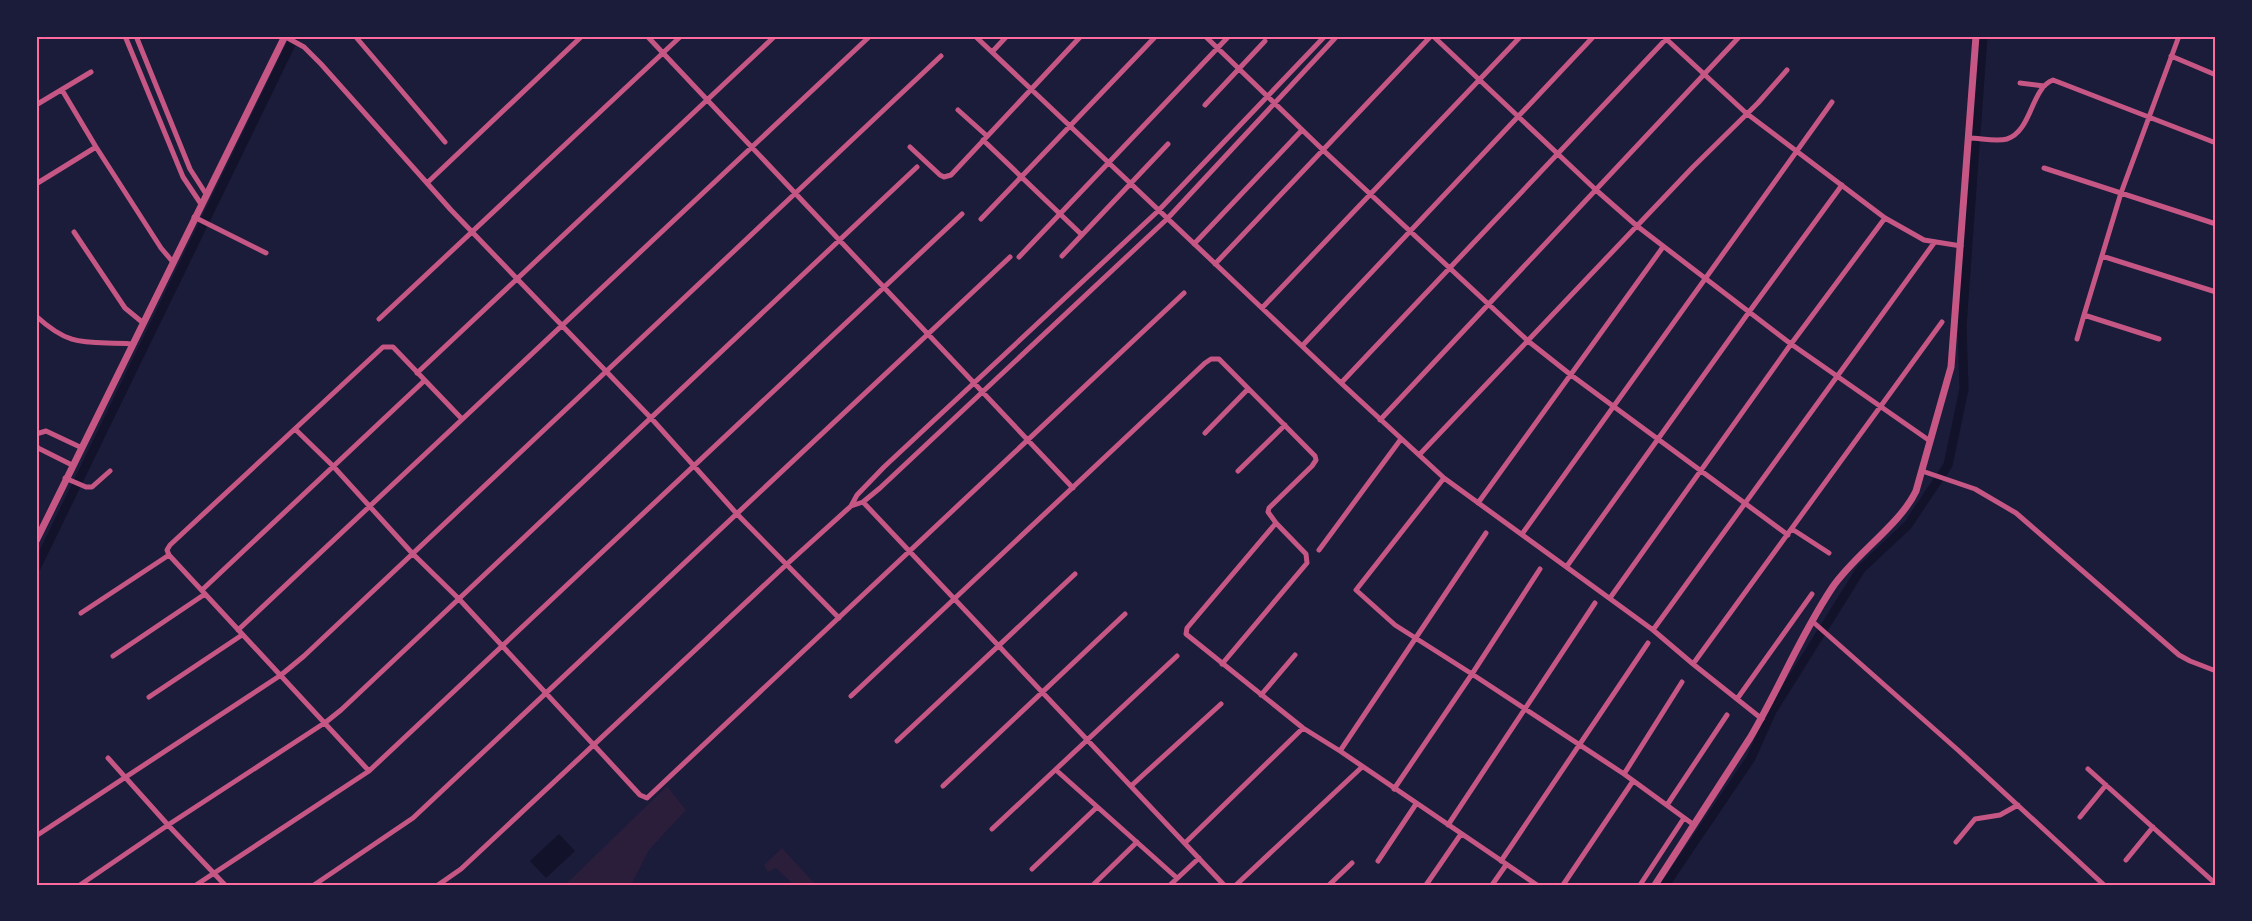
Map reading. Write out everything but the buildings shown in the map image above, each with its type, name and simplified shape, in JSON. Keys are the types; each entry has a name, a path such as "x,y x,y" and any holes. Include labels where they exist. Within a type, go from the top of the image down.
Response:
{"street":[{"path":"125,36 183,177 201,204"},
{"path":"136,36 190,169 206,194"},
{"path":"355,36 445,142"},
{"path":"427,183 582,36"},
{"path":"647,36 1073,488"},
{"path":"379,319 681,36"},
{"path":"417,373 775,36"},
{"path":"149,697 240,633 562,324 870,36"},
{"path":"975,36 1380,420 1444,477 1653,630 1762,719"},
{"path":"992,52 1007,36"},
{"path":"910,147 932,168 947,177 1081,36"},
{"path":"981,219 1156,36"},
{"path":"1205,36 1324,151 1528,341 1788,535"},
{"path":"1019,257 1229,36"},
{"path":"852,507 857,495 878,473 1158,211 1325,36"},
{"path":"438,885 461,869 787,564 852,507 864,502 1167,219 1337,36"},
{"path":"1215,264 1432,36 1637,226 1791,344 1930,441"},
{"path":"1262,308 1521,36"},
{"path":"1302,346 1594,36"},
{"path":"1380,420 1705,76 1740,36"},
{"path":"1655,885 1762,719 1796,648 1815,623 1832,588 1848,568 1906,508 1916,490 1951,367 1972,138 1976,36"},
{"path":"2077,339 2121,194 2148,116 2180,36"},
{"path":"36,541 172,261 198,218 201,204 287,37 304,47 427,183 651,418 737,514 839,618"},
{"path":"1341,382 1666,37 1746,113 1885,218 1924,240 1961,246"},
{"path":"1205,105 1266,41"},
{"path":"36,836 281,675 941,56"},
{"path":"2171,56 2216,75"},
{"path":"1419,455 1637,226 1764,97 1787,70"},
{"path":"36,105 91,72"},
{"path":"144,82 153,78"},
{"path":"1972,138 2005,140 2017,133 2044,86 2050,81 2057,81 2216,144"},
{"path":"2020,83 2044,86"},
{"path":"62,90 96,147 161,248 172,261"},
{"path":"1522,534 1832,102"},
{"path":"958,110 1020,177 1082,235"},
{"path":"1194,244 1302,130"},
{"path":"1062,256 1168,144"},
{"path":"36,184 96,147"},
{"path":"80,885 326,722 917,167"},
{"path":"2044,168 2216,224"},
{"path":"1567,566 1842,185"},
{"path":"196,885 369,771 962,214"},
{"path":"198,218 266,253"},
{"path":"1610,598 1791,344 1885,218"},
{"path":"74,232 125,308 142,322"},
{"path":"1653,630 1934,243"},
{"path":"1478,502 1663,247"},
{"path":"2102,256 2216,292"},
{"path":"314,885 413,818 1010,257"},
{"path":"295,429 333,466 412,554 459,599 640,795 647,798 1184,293"},
{"path":"2084,315 2159,339"},
{"path":"36,316 51,329 71,340 131,345"},
{"path":"1693,664 1942,322"},
{"path":"369,771 326,722 240,633 169,555 167,550 383,347 393,347 462,419"},
{"path":"851,696 1211,358 1219,359 1285,425 1316,460 1269,508 1268,512 1306,554 1307,563 1222,664"},
{"path":"113,656 204,592 424,381"},
{"path":"1205,433 1248,389"},
{"path":"1238,471 1285,425"},
{"path":"36,434 46,431 80,447"},
{"path":"1319,550 1401,439"},
{"path":"36,445 72,465"},
{"path":"65,478 86,487 96,484 110,471"},
{"path":"1922,471 1975,489 2016,513 2179,655 2216,671"},
{"path":"1444,477 1356,590 1379,613 1526,709 1578,746 1624,774 1694,825"},
{"path":"857,495 1224,885"},
{"path":"1276,523 1187,628 1186,634 1303,728 1537,885"},
{"path":"1792,529 1829,553"},
{"path":"1340,751 1486,533"},
{"path":"81,613 169,555"},
{"path":"1394,789 1540,569"},
{"path":"897,741 1075,574"},
{"path":"1737,699 1812,594"},
{"path":"1448,825 1595,603"},
{"path":"943,786 1125,615"},
{"path":"1815,623 2104,885"},
{"path":"1492,885 1578,746 1648,643"},
{"path":"1261,695 1295,655"},
{"path":"992,829 1177,656"},
{"path":"1624,774 1682,682"},
{"path":"1131,786 1221,704"},
{"path":"1667,805 1727,715"},
{"path":"1185,843 1303,728"},
{"path":"108,758 225,885"},
{"path":"1236,885 1362,767"},
{"path":"2088,769 2212,883"},
{"path":"1056,770 1177,878"},
{"path":"1563,885 1633,781"},
{"path":"2080,817 2106,785"},
{"path":"1378,861 1416,804"},
{"path":"1956,842 1975,819 2000,815 2018,805"},
{"path":"1032,869 1096,808"},
{"path":"1640,885 1684,818"},
{"path":"2126,860 2153,827"},
{"path":"1426,885 1461,834"},
{"path":"1093,885 1137,842"},
{"path":"1170,885 1199,858"},
{"path":"1329,885 1352,863"}],"shaded area":[{"path":"667,786 686,810 649,850 631,885 565,885"},
{"path":"559,834 575,851 546,878 530,861"},
{"path":"782,848 816,885 794,885 776,868 768,872 764,865"}],"waterway":[{"path":"36,568 295,36"},
{"path":"1665,885 1751,758 1772,711 1861,569 1908,525 1948,465 1964,389 1962,326 1983,36"}]}
